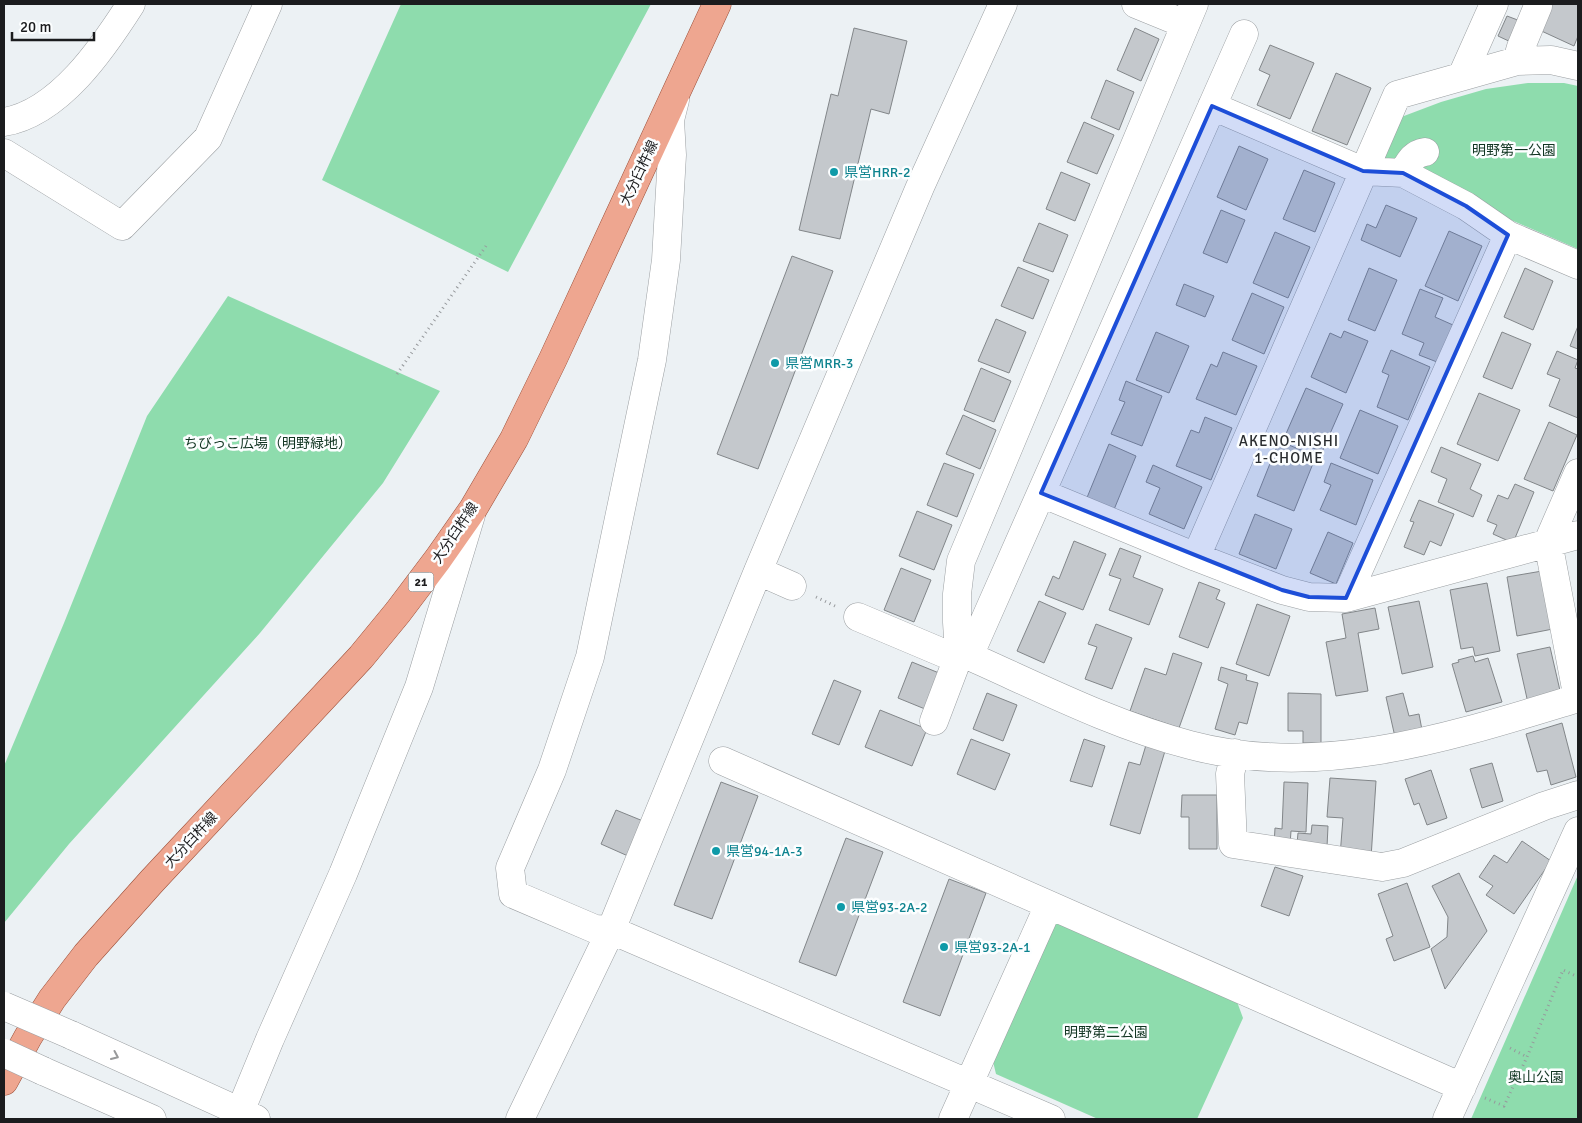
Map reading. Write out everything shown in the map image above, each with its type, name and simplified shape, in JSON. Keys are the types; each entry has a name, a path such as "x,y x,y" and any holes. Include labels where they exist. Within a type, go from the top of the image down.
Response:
{"main road":[{"name":"大分臼杵線","path":"4,1081 28,1037 52,1000 86,955 145,888 361,657 421,582 472,509 514,439 553,359 717,4"}],"street":[{"path":"4,122 11,121 33,111 60,92 86,67 110,37 131,4"},
{"path":"4,153 122,226 208,138 268,4"},
{"path":"520,1119 611,930 758,571 920,187 1003,4"},
{"path":"964,655 957,603 961,561 1190,14 1136,4"},
{"path":"1462,76 1494,4"},
{"path":"1517,61 1521,46 1538,6"},
{"path":"934,721 1041,493 1244,34"},
{"path":"1196,557 1397,95 1517,61 1551,60 1578,66"},
{"path":"677,90 670,120 672,154 666,260 652,360 590,657 552,770 510,868 513,894 595,929 611,930 1050,1119"},
{"path":"1212,106 1363,171 1403,173 1466,206 1508,235 1578,265"},
{"path":"1403,173 1417,153 1425,152"},
{"path":"1346,598 1508,235"},
{"path":"858,616 948,655 964,655 1115,721 1190,745 1252,756 1311,758 1371,752 1438,738 1578,699 1548,542 1578,473"},
{"path":"1041,493 1196,557 1282,590 1309,597 1346,598 1578,535"},
{"path":"4,1006 71,1035 245,1117 270,1039 343,874 419,687 472,509"},
{"path":"758,571 792,586"},
{"path":"1235,753 1230,774 1233,844 1382,867 1403,863 1544,806 1578,795"},
{"path":"723,761 1462,1088"},
{"path":"1447,1119 1578,831"},
{"path":"953,1119 1049,904"},
{"path":"4,1053 152,1119"}],"path":[{"path":"397,374 486,246"},
{"path":"792,586 858,616"},
{"path":"1504,1106 1527,1057 1563,970 1578,977"}],"highlighted area":[{"path":"1212,106 1363,171 1403,173 1466,206 1508,235 1346,598 1309,597 1282,590 1041,493"}],"green space":[{"path":"401,4 651,4 508,272 322,180"},
{"name":"明野第一公園","path":"1528,83 1564,83 1578,86 1578,249 1403,173 1388,163 1384,156 1396,119 1441,102 1486,89"},
{"name":"ちびっこ広場（明野緑地）","path":"228,296 440,391 383,483 260,633 69,844 4,923 4,766 147,416"},
{"name":"奥山公園","path":"1578,875 1578,1119 1471,1119"},
{"name":"明野第二公園","path":"1055,919 1236,999 1243,1018 1197,1119 1098,1119 996,1074 990,1049"}],"building":[{"path":"1545,4 1578,4 1578,36 1574,46 1535,28"},
{"path":"1507,16 1523,22 1513,43 1498,36"},
{"name":"県営HRR-2","path":"854,28 907,41 889,114 871,109 840,239 799,230 831,94 838,96"},
{"path":"1135,28 1159,39 1141,81 1117,70"},
{"path":"1270,45 1314,63 1290,119 1257,105 1270,75 1259,70"},
{"path":"1336,73 1371,88 1347,145 1312,131"},
{"path":"1106,80 1134,92 1119,130 1091,118"},
{"path":"1084,122 1114,135 1097,174 1067,162"},
{"path":"1239,146 1268,159 1246,210 1217,197"},
{"path":"1304,170 1335,183 1315,232 1283,219"},
{"path":"1061,172 1090,184 1075,221 1046,209"},
{"path":"1386,205 1417,218 1400,257 1361,240 1367,224 1376,228"},
{"path":"1221,210 1245,220 1227,263 1203,253"},
{"path":"1039,223 1068,235 1053,272 1023,261"},
{"path":"1449,231 1482,246 1458,301 1425,286"},
{"path":"1275,232 1310,247 1288,298 1253,283"},
{"name":"県営MRR-3","path":"792,256 833,271 758,469 717,454"},
{"path":"1018,267 1049,280 1033,319 1001,306"},
{"path":"1369,268 1397,280 1375,331 1348,320"},
{"path":"1525,268 1553,281 1533,330 1504,317"},
{"path":"1184,284 1214,296 1205,317 1176,305"},
{"path":"1420,289 1443,298 1435,317 1453,325 1437,362 1419,355 1424,343 1402,334"},
{"path":"1252,293 1284,307 1264,354 1232,340"},
{"path":"996,319 1026,332 1009,373 978,361"},
{"path":"1578,326 1578,349 1570,346"},
{"path":"1344,331 1368,341 1346,393 1311,377 1330,333 1341,338"},
{"path":"1156,332 1189,346 1169,393 1136,380"},
{"path":"1502,332 1531,344 1512,389 1483,377"},
{"path":"1391,350 1430,367 1408,420 1377,407 1389,375 1382,372"},
{"path":"1557,351 1578,360 1575,368 1578,369 1578,418 1549,406 1560,379 1547,374"},
{"path":"1223,352 1257,366 1236,415 1196,399 1211,364 1217,367"},
{"path":"981,368 1011,381 994,422 964,410"},
{"path":"1126,381 1162,396 1142,446 1111,434 1125,402 1119,400"},
{"path":"1306,388 1343,404 1322,452 1285,436"},
{"path":"1479,393 1520,410 1498,461 1457,444"},
{"path":"1360,410 1398,426 1378,474 1340,458"},
{"path":"963,415 996,430 980,469 946,454"},
{"path":"1205,417 1232,428 1211,480 1176,466 1191,430 1199,433"},
{"path":"1549,422 1577,435 1553,491 1524,479"},
{"path":"1279,441 1316,456 1294,511 1257,496"},
{"path":"1109,444 1136,456 1113,512 1086,500"},
{"path":"1441,447 1481,464 1470,489 1482,495 1473,517 1438,502 1447,479 1431,472"},
{"path":"944,463 974,474 957,517 927,505"},
{"path":"1331,463 1373,480 1356,525 1320,510 1331,485 1324,482"},
{"path":"1153,465 1202,487 1184,529 1149,514 1160,488 1146,482"},
{"path":"1515,484 1534,492 1513,543 1493,534 1497,525 1487,521 1498,495 1508,499"},
{"path":"1419,500 1454,514 1441,546 1430,541 1424,555 1404,547 1414,522 1410,521"},
{"path":"917,511 952,525 934,570 899,556"},
{"path":"1255,514 1292,529 1276,569 1239,554"},
{"path":"1328,532 1353,543 1336,584 1310,573"},
{"path":"1074,541 1106,554 1083,610 1045,595 1053,576 1059,579"},
{"path":"1120,548 1141,556 1133,577 1163,589 1149,625 1109,610 1121,579 1109,575"},
{"path":"901,568 931,580 914,622 884,610"},
{"path":"1548,570 1558,628 1517,636 1507,577"},
{"path":"1199,582 1220,590 1216,599 1225,603 1208,648 1179,637"},
{"path":"1487,583 1500,651 1475,656 1473,647 1461,649 1450,590"},
{"path":"1039,601 1066,613 1044,663 1017,651"},
{"path":"1419,601 1433,667 1402,674 1388,607"},
{"path":"1257,604 1290,616 1269,676 1236,664"},
{"path":"1375,608 1379,629 1358,633 1368,691 1336,696 1326,642 1346,638 1342,614"},
{"path":"1096,624 1132,638 1112,689 1085,679 1097,647 1088,644"},
{"path":"1550,647 1561,695 1528,703 1517,654"},
{"path":"1173,653 1202,663 1179,728 1130,711 1145,668 1166,675"},
{"path":"1473,656 1475,662 1488,658 1502,702 1466,712 1452,664 1459,662 1458,660"},
{"path":"912,662 939,673 925,709 898,698"},
{"path":"1221,667 1247,675 1246,680 1258,683 1247,724 1239,722 1235,735 1215,729 1228,684 1218,680"},
{"path":"834,680 861,691 839,745 812,734"},
{"path":"987,693 1017,705 1003,741 973,729"},
{"path":"1288,693 1321,694 1321,743 1303,743 1303,731 1288,731"},
{"path":"1403,693 1409,716 1419,714 1422,730 1395,737 1386,697"},
{"path":"880,710 927,729 912,766 865,747"},
{"path":"1562,723 1576,777 1551,785 1547,770 1537,772 1526,734"},
{"path":"971,739 1010,754 995,790 957,774"},
{"path":"1084,739 1105,746 1092,787 1070,781"},
{"path":"1146,745 1165,751 1140,834 1110,825 1129,762 1140,765"},
{"path":"1492,763 1503,801 1482,808 1470,769"},
{"path":"1431,770 1447,818 1427,825 1419,803 1414,805 1405,779"},
{"path":"1330,778 1376,781 1371,858 1340,856 1343,818 1327,817"},
{"name":"県営94-1A-3","path":"721,782 758,796 712,919 674,905"},
{"path":"1284,782 1308,783 1306,832 1291,831 1290,845 1274,845 1275,828 1282,829"},
{"path":"1182,795 1217,795 1217,849 1189,849 1189,817 1181,817"},
{"path":"616,810 643,821 628,856 601,844"},
{"path":"1312,825 1328,826 1327,847 1297,844 1298,833 1311,834"},
{"name":"県営93-2A-2","path":"846,838 883,852 836,976 799,962"},
{"path":"1522,841 1551,861 1514,914 1486,895 1493,886 1479,877 1494,855 1507,863"},
{"path":"1275,867 1303,876 1289,916 1261,906"},
{"path":"1459,873 1487,931 1445,989 1431,949 1447,937 1448,917 1432,886"},
{"name":"県営93-2A-1","path":"949,879 986,893 940,1016 903,1002"},
{"path":"1407,883 1430,947 1394,961 1386,939 1393,936 1378,894"}],"place":[{"name":"県営HRR-2","path":"834,172"},
{"name":"県営MRR-3","path":"775,363"},
{"name":"県営94-1A-3","path":"716,851"},
{"name":"県営93-2A-2","path":"841,907"},
{"name":"県営93-2A-1","path":"944,947"}],"district":[{"name":"AKENO-NISHI 1-CHOME","path":"1289,450"}]}
